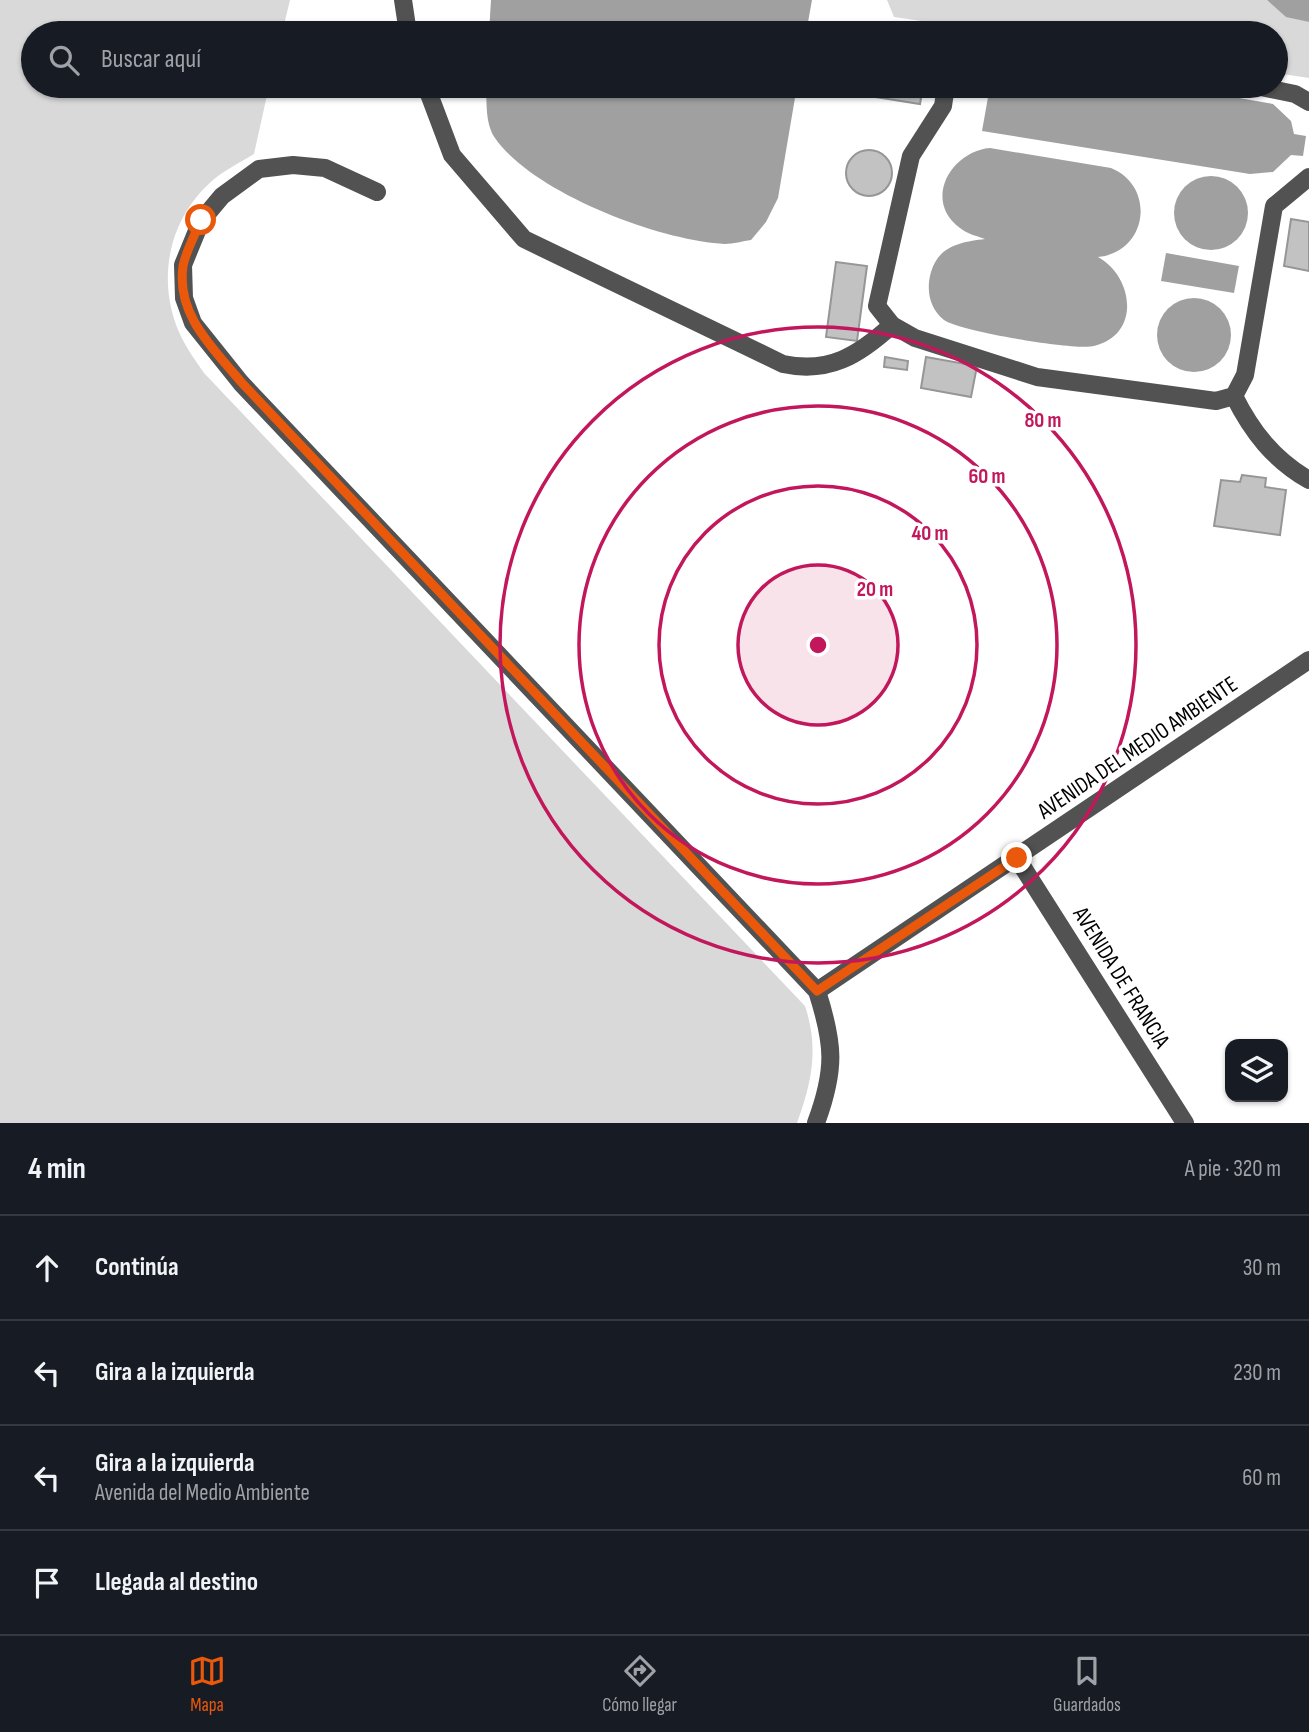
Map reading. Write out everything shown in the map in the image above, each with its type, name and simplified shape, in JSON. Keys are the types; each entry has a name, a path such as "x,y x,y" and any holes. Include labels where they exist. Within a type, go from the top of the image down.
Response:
{"street":[{"path":"403,0 406,21"},
{"path":"1288,92 1309,102"},
{"path":"431,98 452,155 524,239 783,364 807,369 834,364 871,344 892,325"},
{"path":"944,98 943,106 911,156 877,306 892,325 915,338 1037,377 1216,401 1234,396 1245,375 1274,206 1309,177"},
{"path":"377,192 325,168 293,165 259,169 222,196 201,220 183,265 184,298 193,323 242,383 817,991 831,1034 831,1057 816,1123"},
{"path":"1234,396 1248,425 1284,466 1309,480"},
{"name":"AVENIDA DEL MEDIO AMBIENTE","path":"817,991 1309,660"},
{"name":"AVENIDA DE FRANCIA","path":"1017,858 1185,1123"}],"shaded area":[{"path":"0,0 290,0 285,21 21,21 21,98 266,98 254,154 228,169 198,195 177,231 171,250 168,291 181,337 204,373 805,1006 813,1051 807,1093 797,1123 0,1123"},
{"path":"491,0 812,0 808,21 490,21"},
{"path":"887,0 1267,0 1286,16 1309,22 1309,78 1288,75 1288,21 922,21 894,17"},
{"path":"1267,0 1309,0 1309,22 1286,17"},
{"path":"486,98 795,98 778,198 766,222 751,240 725,244 698,241 634,224 567,195 513,158 495,138 487,113"},
{"path":"988,98 1239,98 1273,104 1291,121 1294,134 1306,136 1303,156 1291,155 1273,172 1250,174 982,131"},
{"path":"990,148 1111,168 1126,177 1135,189 1140,203 1136,232 1127,244 1115,253 1098,257 1110,266 1119,278 1127,305 1120,330 1109,340 1083,347 1018,339 954,324 944,320 935,310 929,285 935,263 952,246 985,239 963,230 949,217 943,204 946,179 964,158 976,151"},
{"path":"1204,176 1218,176 1232,182 1242,192 1248,213 1246,227 1232,244 1218,250 1204,250 1190,244 1180,234 1174,220 1174,206 1180,192 1190,182"},
{"path":"1166,253 1239,266 1234,293 1161,281"},
{"path":"1187,298 1201,298 1215,304 1225,314 1231,335 1229,349 1215,366 1201,372 1187,372 1173,366 1163,356 1157,342 1157,328 1163,314 1173,304"}],"building":[{"path":"881,98 921,98 920,104"},
{"path":"869,150 885,157 892,173 885,189 869,196 853,189 846,173 853,157"},
{"path":"1291,219 1309,222 1309,271 1284,266"},
{"path":"836,262 867,266 857,341 826,337"},
{"path":"885,357 908,361 907,370 884,367"},
{"path":"926,357 977,366 971,397 921,388"},
{"path":"1242,475 1266,478 1265,487 1286,490 1280,535 1214,526 1221,480 1240,482"}],"route":[{"path":"201,220 183,265 184,298 193,323 242,383 817,991 1017,858"}]}
